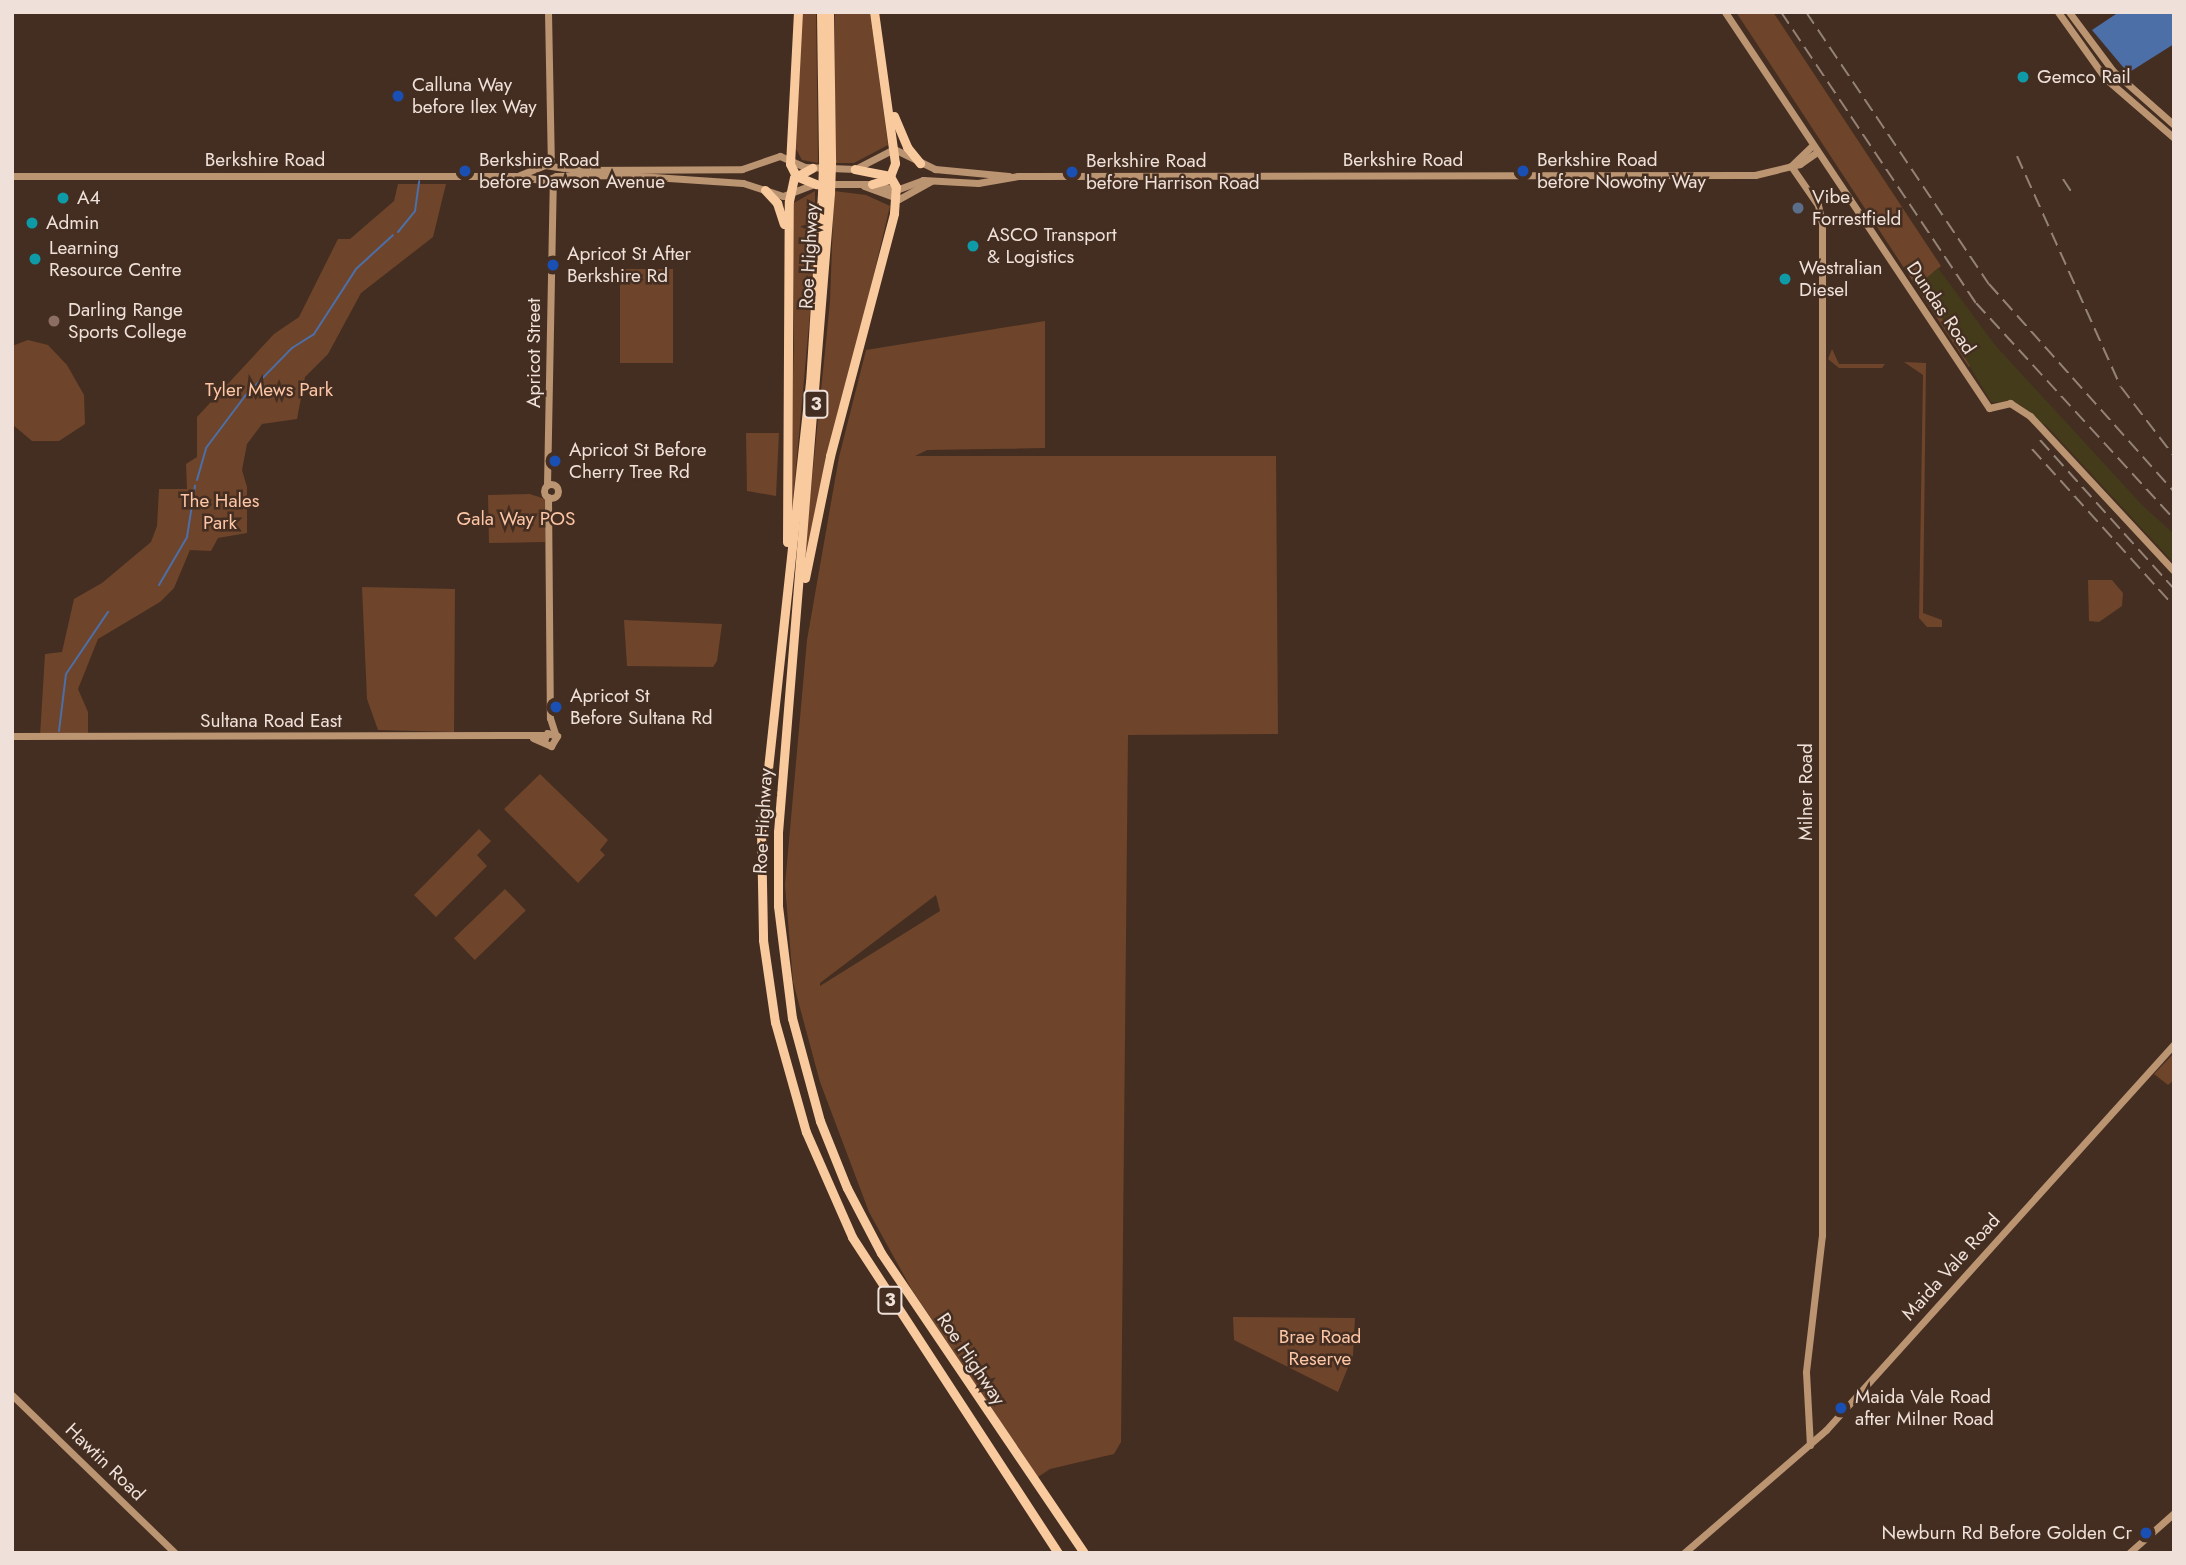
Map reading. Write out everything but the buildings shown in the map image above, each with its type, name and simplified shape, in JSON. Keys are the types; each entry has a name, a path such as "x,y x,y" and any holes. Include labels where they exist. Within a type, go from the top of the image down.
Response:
{"highway":[{"path":"798,12 790,161 796,176 816,184"},
{"name":"Roe Highway","path":"821,12 827,160"},
{"name":"Roe Highway","path":"829,12 826,193 797,614 778,832 778,894 785,977 808,1081 847,1188 880,1253 1036,1488 1085,1553"},
{"path":"797,614 830,456 899,196 890,177 894,149 874,12"},
{"path":"889,104 906,145 920,163"},
{"path":"780,156 792,139"},
{"path":"785,596 791,408 786,236 789,194 796,176 812,168"},
{"path":"855,169 890,177"},
{"path":"872,184 890,177"},
{"path":"765,190 780,209 786,236"},
{"name":"Roe Highway","path":"826,193 816,316 764,792 760,880 769,981 794,1097 827,1186 873,1273 1058,1553"}],"main road":[{"name":"Apricot Street","path":"548,12 551,485 544,492 552,497 548,736"},
{"name":"Dundas Road","path":"1725,12 1989,408 2010,404 2030,416 2174,571"},
{"path":"2058,12 2086,55 2124,97 2174,138"},
{"path":"2069,12 2094,49 2134,92 2174,125"},
{"path":"2086,55 2094,49"},
{"name":"Berkshire Road","path":"894,149 941,171 1013,177 1755,175 1791,166 1815,149"},
{"path":"780,156 812,168 855,169 894,149"},
{"name":"Berkshire Road","path":"12,176 518,176 742,169 780,156"},
{"name":"Milner Road","path":"1791,166 1818,205 1822,224 1822,1235 1808,1347 1807,1425 1813,1442"},
{"name":"Berkshire Road","path":"548,173 676,177 743,183 778,196 816,184 857,183 872,184 899,196"},
{"name":"Berkshire Road","path":"857,183 899,196 932,181 978,183 1013,177"},
{"name":"Sultana Road East","path":"12,736 548,736"},
{"name":"Maida Vale Road","path":"1684,1553 1813,1442 2174,1044"},
{"name":"Hawtin Road","path":"12,1395 175,1553"},
{"name":"Maida Vale Road","path":"1676,1553 1742,1502"},
{"path":"2129,1553 2174,1513"}],"green space":[{"path":"801,12 816,12 818,163 802,160 796,149"},
{"path":"835,12 870,12 888,145 854,163 835,163"},
{"path":"1736,12 1773,12 1941,266 1921,283 1973,364 1969,367"},
{"path":"398,184 446,184 433,237 361,293 328,354 305,377 297,419 262,424 247,444 242,470 247,487 247,533 218,538 211,551 190,550 174,588 160,602 98,639 78,689 88,712 88,736 40,736 45,654 62,652 74,599 102,583 151,542 157,526 159,489 187,489 186,464 197,457 197,417 274,334 299,317 338,239 350,239 394,201"},
{"path":"815,191 815,258 788,556 794,341 792,204"},
{"path":"834,191 866,195 890,206 802,577 830,302"},
{"path":"620,269 673,269 673,363 620,363"},
{"path":"1045,321 1045,448 927,450 915,456 1276,456 1278,734 1128,735 1121,1442 1114,1454 1050,1469 1038,1477 912,1290 869,1212 820,1082 793,982 785,885 807,640 839,457 866,350","holes":["936,895 940,911 820,986 820,983"]},
{"path":"28,340 48,345 67,365 84,395 85,424 59,441 32,441 12,424 12,346"},
{"path":"1832,349 1839,364 1885,364 1882,368 1839,368 1828,359"},
{"path":"1904,362 1926,363 1923,613 1942,620 1942,627 1927,627 1919,618 1923,375"},
{"path":"746,433 779,433 776,496 747,491"},
{"name":"Gala Way POS","path":"530,494 545,499 545,542 489,543 488,495"},
{"path":"2088,580 2112,580 2123,593 2122,606 2099,622 2089,621"},
{"path":"362,587 455,589 454,732 378,730 367,699"},
{"path":"624,620 722,624 717,661 713,667 627,666"},
{"path":"540,774 608,840 600,850 605,855 578,883 504,809"},
{"path":"479,829 491,841 477,855 487,866 436,917 414,895"},
{"path":"505,889 526,911 475,960 454,938"},
{"path":"2174,1053 2174,1080 2168,1085 2154,1074"},
{"name":"Brae Road Reserve","path":"1233,1317 1355,1318 1353,1355 1338,1392 1234,1340"}],"sand":[{"path":"1938,268 1995,345 2143,506 2174,534 2174,563 2045,424 2042,426 2019,404 1991,402 1921,283"}],"water":[{"path":"2119,12 2174,12 2174,44 2128,73 2092,30"}],"waterway":[{"path":"398,232 415,211 419,181"},
{"path":"197,480 206,448 245,396 292,348 314,334 356,269 393,235"},
{"path":"159,585 187,537 195,486"},
{"path":"59,731 66,674 108,612"}],"railway":[{"path":"1781,12 1976,303 2174,519"},
{"path":"1806,12 1989,284 2174,492"},
{"path":"2017,156 2121,387 2174,456"},
{"path":"2063,179 2074,196"},
{"path":"2040,440 2174,589"},
{"path":"2032,449 2174,606"}],"place":[{"name":"Gemco Rail","path":"2023,77"},
{"name":"Calluna Way before Ilex Way","path":"398,96"},
{"name":"Berkshire Road before Dawson Avenue","path":"465,171"},
{"name":"Berkshire Road before Nowotny Way","path":"1523,171"},
{"name":"Berkshire Road before Harrison Road","path":"1072,172"},
{"name":"A4","path":"63,198"},
{"name":"Vibe Forrestfield","path":"1798,208"},
{"name":"Admin","path":"32,223"},
{"name":"ASCO Transport & Logistics","path":"973,246"},
{"name":"Learning Resource Centre","path":"35,259"},
{"name":"Apricot St After Berkshire Rd","path":"553,265"},
{"name":"Westralian Diesel","path":"1785,279"},
{"name":"Darling Range Sports College","path":"54,321"},
{"name":"Apricot St Before Cherry Tree Rd","path":"555,461"},
{"name":"Apricot St Before Sultana Rd","path":"556,707"},
{"name":"Maida Vale Road after Milner Road","path":"1841,1408"},
{"name":"Newburn Rd Before Golden Cr","path":"2146,1533"}],"park label":[{"name":"Tyler Mews Park","path":"269,390"},
{"name":"The Hales Park","path":"220,512"}]}
